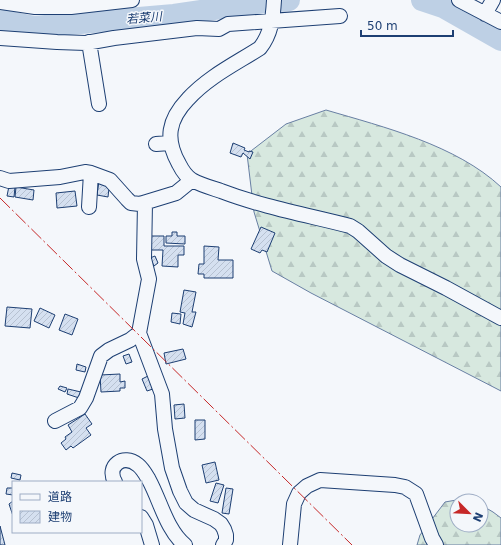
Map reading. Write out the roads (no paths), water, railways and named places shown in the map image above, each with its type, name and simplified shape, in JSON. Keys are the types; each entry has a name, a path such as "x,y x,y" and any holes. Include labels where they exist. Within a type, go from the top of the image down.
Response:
{"street":[{"path":"0,2 35,7 71,7 132,0"},
{"path":"274,0 273,19 265,41 260,48 209,80 188,98 178,111 172,125 170,143 180,168 192,180 233,196 267,206 350,226 358,231 386,256 400,265 501,318"},
{"path":"459,0 501,22"},
{"path":"485,14 493,0"},
{"path":"0,38 57,42 89,42 197,28 219,29 228,24 273,19 340,16"},
{"path":"89,42 99,104"},
{"path":"156,144 170,143"},
{"path":"0,178 9,181 60,177 91,172 110,180 124,197 136,204 145,203 176,193 192,180"},
{"path":"89,207 91,172"},
{"path":"145,203 144,259 149,279 139,333 162,394 172,468 180,491 186,503 194,510 214,519 221,524 226,535 226,540 223,545"},
{"path":"55,421 80,408 86,398 101,356 109,350 130,340 139,333"},
{"path":"114,481 112,478 113,471 120,460 126,460 138,464 156,493 169,524 180,541 185,545"},
{"path":"290,545 294,504 299,493 307,486 320,480 395,485 411,490 416,494 436,545"},
{"path":"142,519 146,525 152,545"}],"waterway":[{"name":"若菜川","path":"0,20 34,27 174,15 247,4 289,0"},
{"name":"若菜川","path":"422,0 443,7 501,40"}]}
